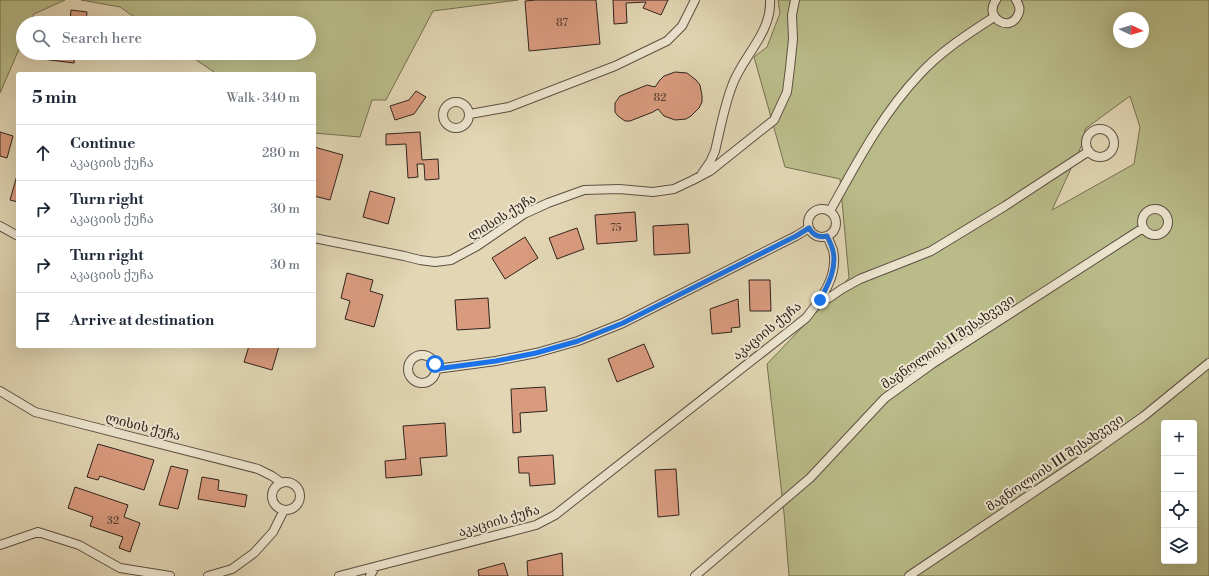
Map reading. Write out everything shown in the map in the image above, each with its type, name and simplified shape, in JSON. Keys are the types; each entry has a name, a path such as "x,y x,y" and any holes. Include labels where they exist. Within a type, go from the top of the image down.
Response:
{"street":[{"path":"470,114 509,108 615,66 667,41 682,26 695,0"},
{"name":"ლისის ქუჩა","path":"700,176 710,162 715,151 732,85 764,29 768,19 770,0"},
{"name":"ლისის ქუჩა","path":"316,238 420,260 435,262 451,260 477,246 524,214 548,203 584,190 619,189 653,192 674,189 710,171 744,146 774,120 787,92 793,39 792,15 794,0"},
{"path":"996,0 992,9 994,17 1006,23 1014,20 1019,12 1020,8 1016,0"},
{"path":"830,211 866,146 897,100 920,73 953,44 994,17"},
{"path":"820,300 829,298 860,279 931,251 1005,206 1089,151"},
{"path":"820,208 830,211 835,217 836,224 833,231 827,236 814,235 809,228 808,218 811,213 820,208"},
{"path":"0,226 16,235"},
{"path":"436,369 496,361 536,353 578,341 623,323 796,236 809,228"},
{"name":"მაგნოლიის II შესახვევი","path":"695,576 810,478 885,398 932,364 1143,228"},
{"name":"აკაციის ქუჩა","path":"339,576 536,525 546,520 806,318 820,300 830,281 833,264 833,251 827,236"},
{"name":"მაგნოლიის III შესახვევი","path":"909,576 1138,421 1209,363"},
{"name":"ლისის ქუჩა","path":"0,390 34,412 258,469 272,476 282,484"},
{"path":"286,483 294,486 299,493 298,502 289,510 281,509 275,505 272,498 274,490 278,485 282,484 286,483"},
{"path":"208,576 232,569 254,554 273,532 284,510"},
{"path":"0,545 38,532 79,545 120,568 170,576"},
{"path":"370,576 375,567"}],"green space":[{"path":"0,0 65,0 34,14 33,16 16,16 16,56 0,93"},
{"path":"81,0 518,0 433,11 386,100 372,100 360,137 316,133 316,72 214,72 196,60 316,60 316,16 133,16 120,7"},
{"path":"778,0 1209,0 1209,576 789,576 784,513 767,364 849,278 840,179 785,167 754,57 767,47 780,13","holes":["1130,96 1140,127 1134,164 1052,210 1084,140 1085,129"]}],"building":[{"path":"596,0 600,44 529,51 525,1"},
{"path":"613,0 668,0 661,15 643,8 646,2 626,3 627,23 614,24"},
{"path":"71,10 87,12 87,16 70,16"},
{"path":"50,60 74,60 74,63"},
{"path":"675,72 687,73 700,85 702,102 699,108 691,116 686,119 675,120 664,116 658,109 630,121 625,121 615,112 615,103 620,96 647,85 655,87 664,76"},
{"path":"416,91 426,97 414,114 395,120 390,106 409,100"},
{"path":"0,132 13,136 7,158 0,156"},
{"path":"420,132 422,160 438,159 439,179 425,180 424,164 417,164 418,177 408,178 406,144 386,145 386,134"},
{"path":"316,148 343,155 330,200 316,196"},
{"path":"16,179 16,202 10,200"},
{"path":"370,191 395,198 388,224 363,217"},
{"path":"635,212 637,241 597,244 595,215"},
{"path":"688,224 690,253 654,255 653,226"},
{"path":"577,228 584,249 557,259 549,238"},
{"path":"525,237 538,258 505,279 492,258"},
{"path":"347,273 373,280 370,291 383,295 374,327 345,319 350,301 341,298"},
{"path":"749,280 770,280 771,311 750,311"},
{"path":"488,298 490,328 457,330 455,300"},
{"path":"738,299 740,327 731,328 732,332 712,334 710,309"},
{"path":"644,344 654,367 617,382 608,359"},
{"path":"248,348 278,348 272,370 244,362"},
{"path":"545,387 547,411 520,413 521,432 513,433 511,389"},
{"path":"445,423 447,456 420,458 422,475 386,478 385,461 406,459 403,426"},
{"path":"98,444 154,460 144,490 100,476 98,480 87,477"},
{"path":"553,455 555,484 530,486 529,473 519,473 518,457"},
{"path":"171,466 188,470 178,509 159,505"},
{"path":"676,469 679,515 658,517 655,470"},
{"path":"202,477 219,480 218,490 247,495 245,507 198,499"},
{"path":"75,487 128,505 124,517 140,523 130,552 119,548 123,537 90,526 93,517 68,508"},
{"path":"562,553 563,576 528,576 527,561"},
{"path":"504,563 508,576 479,576 478,570"}],"route":[{"path":"435,364 436,369 496,361 536,353 578,341 623,323 796,236 809,228 814,235 823,237 827,236 833,251 833,264 830,281 820,300"}]}
